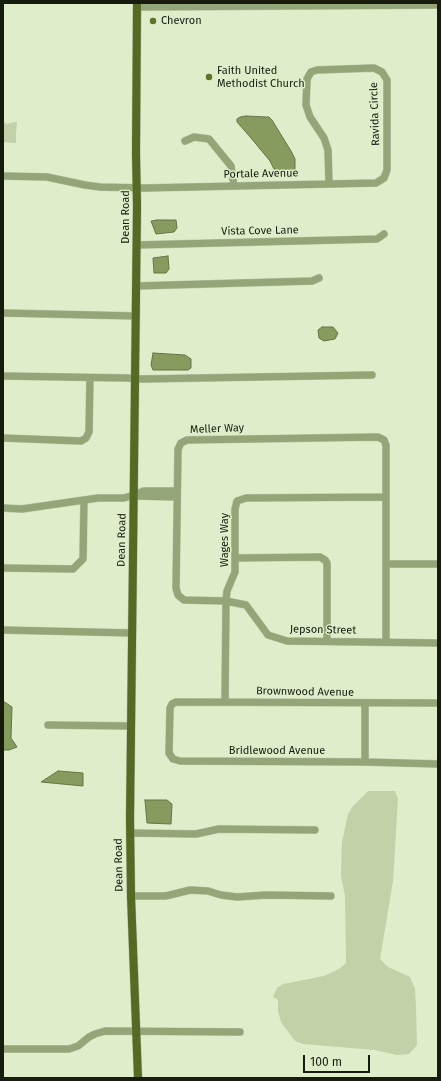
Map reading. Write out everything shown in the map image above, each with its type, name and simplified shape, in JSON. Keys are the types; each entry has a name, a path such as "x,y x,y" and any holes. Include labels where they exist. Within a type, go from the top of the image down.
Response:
{"main road":[{"name":"Dean Road","path":"137,5 137,245 130,833 138,1078"}],"street":[{"path":"137,5 438,5"},
{"name":"Ravida Circle","path":"329,184 328,150 324,138 310,117 306,105 307,79 311,72 317,70 374,68 382,72 387,80 387,170 384,178"},
{"path":"185,141 194,137 209,140 231,166 234,186"},
{"name":"Portale Avenue","path":"3,176 47,178 100,187 137,188 376,183 384,178"},
{"name":"Vista Cove Lane","path":"137,245 377,239 384,234"},
{"path":"136,286 312,281 319,278"},
{"path":"3,313 136,316"},
{"path":"3,376 135,378 372,375"},
{"path":"3,438 81,440 86,438 89,432 90,378"},
{"name":"Meller Way","path":"178,595 176,588 178,449 181,443 187,440 378,437 384,440 386,445 386,497"},
{"path":"3,508 22,509 84,500 124,498 144,491 177,494"},
{"path":"386,497 386,642"},
{"name":"Wages Way","path":"225,702 226,600 227,591 235,572 235,509 238,501 246,498 386,497"},
{"path":"3,568 73,569 83,559 84,500"},
{"path":"235,558 320,557 325,560 327,563 327,642"},
{"path":"386,564 438,564"},
{"name":"Jepson Street","path":"178,595 184,600 226,600 246,605 268,635 288,641 438,643"},
{"path":"3,630 132,633"},
{"name":"Brownwood Avenue","path":"172,704 176,702 438,704"},
{"path":"365,703 365,762"},
{"name":"Bridlewood Avenue","path":"172,704 170,708 169,753 173,759 180,761 438,764"},
{"path":"48,725 131,726"},
{"path":"130,833 196,834 219,829 315,830"},
{"path":"131,896 170,895 190,890 208,891 221,895 237,897 331,896"},
{"path":"3,1048 69,1049 78,1046 89,1037 104,1031 240,1032"}],"shaded area":[{"path":"240,117 269,117 272,120 295,159 295,172 275,171 270,161 237,122 237,119"},
{"path":"3,122 7,124 17,122 16,143 3,142"},
{"path":"176,220 177,228 174,232 156,234 151,221"},
{"path":"168,256 169,269 166,273 154,273 153,258"},
{"path":"322,327 333,327 338,333 335,339 324,341 319,338 318,330"},
{"path":"153,353 185,355 191,359 191,368 188,370 153,370 151,365"},
{"path":"3,701 12,707 11,738 17,747 9,750 3,750"},
{"path":"58,771 83,773 83,786 41,782"},
{"path":"368,791 395,791 398,799 393,881 380,959 388,967 410,977 415,989 417,1045 409,1054 397,1055 375,1050 303,1044 295,1041 281,1022 278,1011 278,1000 273,997 277,988 283,984 324,976 339,969 346,963 345,896 341,876 342,842 348,814 353,806"},
{"path":"145,800 167,800 172,804 171,824 147,823"}],"place":[{"name":"Chevron","path":"153,21"},
{"name":"Faith United Methodist Church","path":"209,77"}]}
